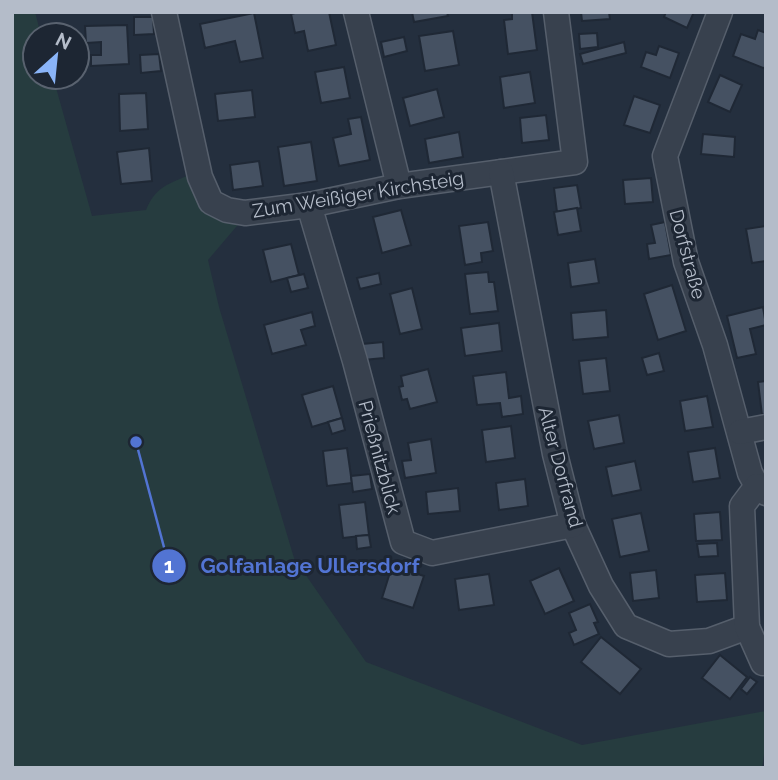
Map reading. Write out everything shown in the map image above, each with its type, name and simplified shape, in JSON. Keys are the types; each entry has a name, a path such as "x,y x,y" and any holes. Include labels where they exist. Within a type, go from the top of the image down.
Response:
{"street":[{"name":"Zum Weißiger Kirchsteig","path":"164,12 200,177 211,202 227,210 245,213 309,205 399,186 575,162 556,12"},
{"path":"356,12 399,186"},
{"name":"Dorfstraße","path":"720,12 666,156 686,262 715,345 750,473 761,489"},
{"name":"Alter Dorfrand","path":"501,172 540,383 573,525 601,586 625,626 669,644 709,641 747,627"},
{"name":"Prießnitzblick","path":"309,205 355,361 403,542 432,553 573,525"},
{"path":"740,432 766,427"},
{"path":"761,489 742,506 747,627 763,663"}],"green space":[{"path":"12,12 35,12 37,21 21,21 21,91 57,91 92,216 146,210 154,196 163,188 189,175 193,193 215,211 242,220 208,260 219,307 294,558 366,662 582,745 766,711 766,741 762,768 12,768"}],"building":[{"path":"329,12 336,45 308,51 304,31 295,33 291,14"},
{"path":"412,12 447,12 448,16 414,22"},
{"path":"512,12 532,12 537,50 508,54 504,20 512,19"},
{"path":"581,12 609,12 610,19 582,21"},
{"path":"666,12 694,12 687,28 664,17"},
{"path":"254,13 263,58 240,62 235,41 205,48 200,24"},
{"path":"134,17 153,17 154,34 134,35"},
{"path":"127,25 129,64 91,66 91,55 101,55 101,42 91,43 91,26"},
{"path":"758,30 766,33 766,69 733,56 741,34 755,39"},
{"path":"453,31 459,65 425,71 419,36"},
{"path":"597,33 598,47 580,49 579,34"},
{"path":"404,37 407,51 384,57 381,42"},
{"path":"624,42 626,53 583,64 580,54"},
{"path":"659,46 679,53 670,78 641,67 646,52 656,55"},
{"path":"159,54 161,71 141,73 140,55"},
{"path":"344,67 350,98 321,103 315,72"},
{"path":"530,72 535,103 504,108 500,77"},
{"path":"720,75 742,85 730,112 708,102"},
{"path":"437,89 444,117 410,126 403,98"},
{"path":"252,90 255,117 218,121 215,94"},
{"path":"146,93 148,129 120,131 119,94"},
{"path":"634,96 660,105 650,133 624,125"},
{"path":"546,115 549,140 522,143 520,118"},
{"path":"361,117 370,160 339,166 333,138 351,134 348,119"},
{"path":"459,132 463,157 429,163 425,139"},
{"path":"703,134 735,137 734,157 701,154"},
{"path":"311,142 317,181 284,186 278,147"},
{"path":"149,148 152,181 121,184 117,152"},
{"path":"259,161 263,186 233,190 230,165"},
{"path":"651,178 653,202 625,204 623,180"},
{"path":"577,185 581,208 557,212 554,188"},
{"path":"577,208 581,231 558,235 554,212"},
{"path":"401,210 411,245 382,253 373,217"},
{"path":"488,222 493,251 481,253 482,262 465,265 459,226"},
{"path":"665,222 671,255 649,259 647,244 655,243 651,225"},
{"path":"766,226 766,261 752,263 746,229"},
{"path":"291,244 299,275 271,282 263,250"},
{"path":"595,259 599,283 571,287 568,263"},
{"path":"488,272 489,282 494,282 498,311 470,314 465,274"},
{"path":"379,273 381,284 360,289 357,278"},
{"path":"304,274 308,288 291,292 287,278"},
{"path":"672,285 686,331 658,340 644,294"},
{"path":"412,288 422,329 400,334 390,294"},
{"path":"763,307 766,325 750,329 756,354 737,358 727,316"},
{"path":"606,310 608,337 573,340 571,313"},
{"path":"312,312 315,326 301,330 306,345 272,354 264,325"},
{"path":"499,323 502,351 465,356 461,328"},
{"path":"383,342 384,358 363,360 362,344"},
{"path":"659,353 664,371 647,375 642,358"},
{"path":"606,358 610,391 583,394 579,361"},
{"path":"428,369 437,402 410,409 407,399 402,400 399,387 403,386 401,376"},
{"path":"506,372 509,398 521,396 523,414 502,417 500,403 477,405 473,376"},
{"path":"766,381 766,414 762,415 758,382"},
{"path":"333,386 342,418 312,427 302,395"},
{"path":"707,396 713,427 685,431 680,401"},
{"path":"619,415 624,443 594,449 588,421"},
{"path":"342,418 345,430 332,434 328,422"},
{"path":"511,426 515,458 486,462 482,430"},
{"path":"431,439 436,473 405,478 402,461 411,460 408,443"},
{"path":"347,448 352,483 327,486 323,451"},
{"path":"715,448 720,478 693,482 688,452"},
{"path":"635,461 641,490 612,496 606,467"},
{"path":"370,474 372,489 353,492 351,476"},
{"path":"525,479 528,506 499,510 496,483"},
{"path":"458,488 460,511 428,514 426,492"},
{"path":"365,502 369,535 343,538 339,505"},
{"path":"720,512 722,540 696,541 694,514"},
{"path":"641,513 649,551 620,557 612,519"},
{"path":"369,535 371,547 357,549 356,536"},
{"path":"717,543 718,556 699,557 697,544"},
{"path":"392,566 424,576 413,608 382,598"},
{"path":"559,568 574,601 545,614 530,581"},
{"path":"656,570 659,598 633,601 630,573"},
{"path":"725,573 727,600 697,602 695,575"},
{"path":"489,574 494,605 459,610 455,579"},
{"path":"590,604 598,622 594,623 599,634 574,645 569,633 576,630 569,613"},
{"path":"601,637 641,669 620,694 581,662"},
{"path":"720,655 747,677 730,699 702,678"},
{"path":"750,677 757,682 747,694 741,689"}],"place":[{"name":"Golfanlage Ullersdorf","path":"136,442"}]}
